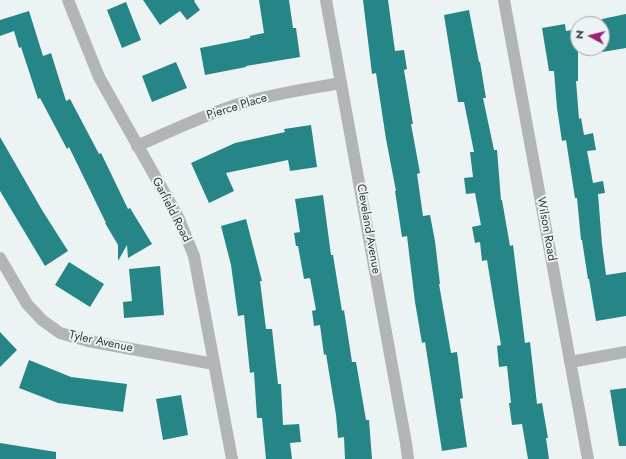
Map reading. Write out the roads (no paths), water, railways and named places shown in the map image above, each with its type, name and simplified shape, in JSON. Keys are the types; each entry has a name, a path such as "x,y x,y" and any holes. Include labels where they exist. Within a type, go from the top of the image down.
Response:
{"street":[{"name":"Garfield Road","path":"68,0 99,77 178,217 194,256 232,459"},
{"name":"Cleveland Avenue","path":"326,0 408,459"},
{"name":"Wilson Road","path":"504,0 588,459"},
{"name":"Pierce Place","path":"137,146 196,119 238,104 265,97 341,83"},
{"name":"Tyler Avenue","path":"0,258 27,304 42,320 60,333 88,341 214,364"},
{"path":"570,362 626,352"}]}
